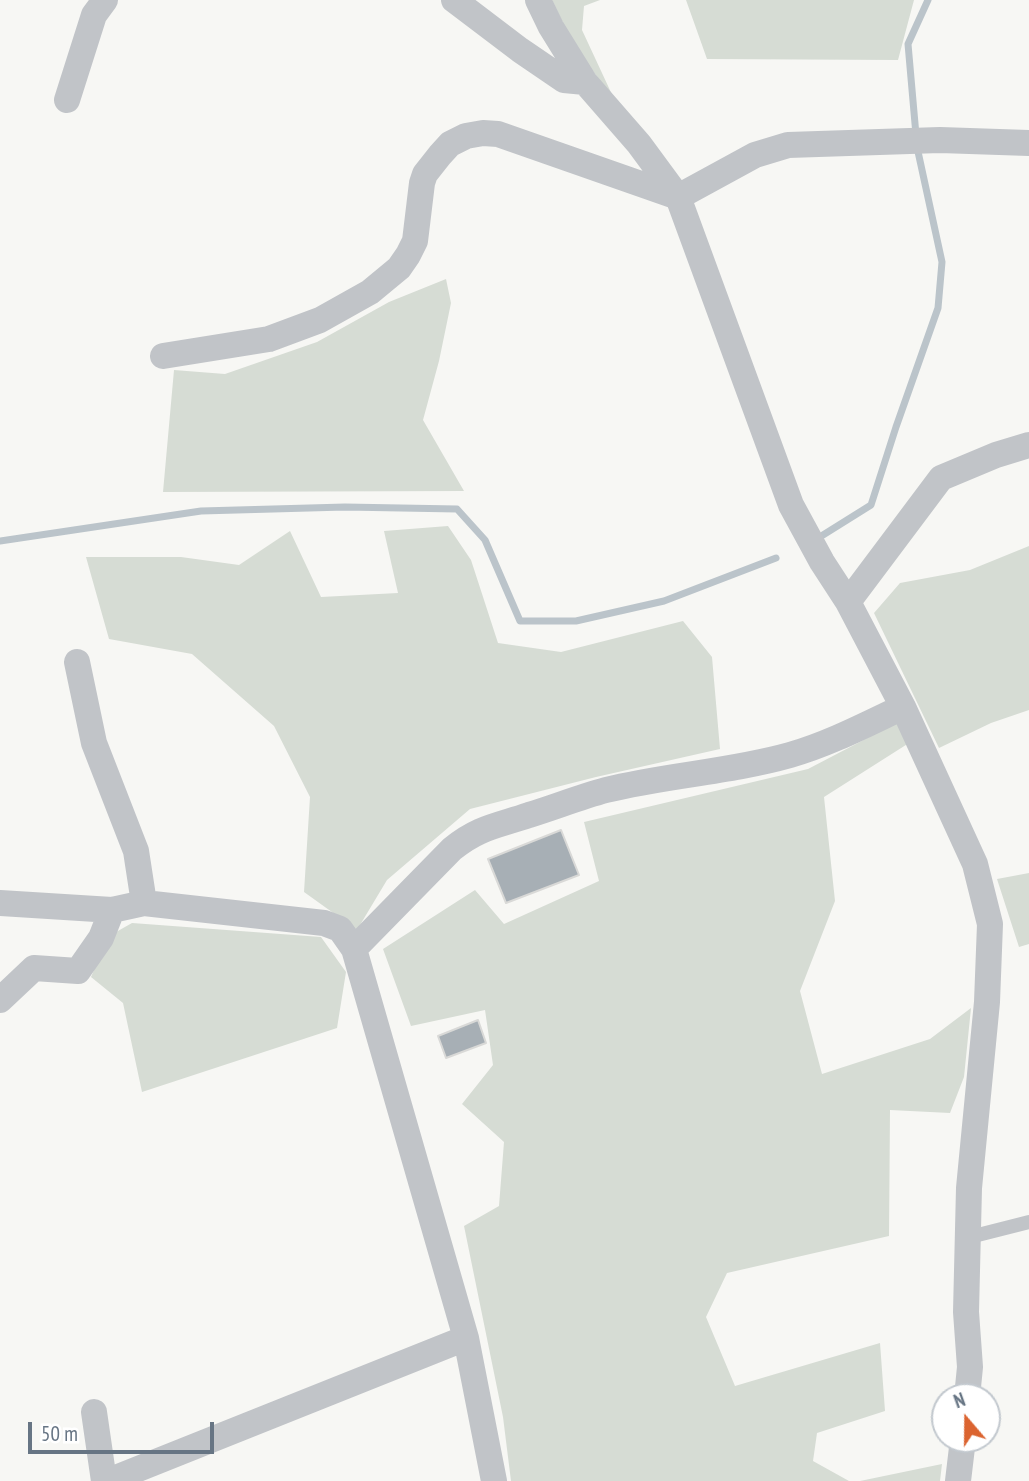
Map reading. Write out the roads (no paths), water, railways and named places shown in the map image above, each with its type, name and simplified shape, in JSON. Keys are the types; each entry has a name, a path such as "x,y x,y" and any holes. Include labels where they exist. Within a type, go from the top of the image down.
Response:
{"street":[{"path":"67,100 94,15 105,0"},
{"path":"454,0 564,80 585,82"},
{"path":"538,0 551,27 585,82 639,144 678,197 791,505 904,707 975,864 990,924 987,1002 966,1238 965,1312 970,1367 968,1383"},
{"path":"163,356 269,339 320,320 370,292 399,268 415,241 425,174 450,144 466,136 482,133 498,135 678,197 755,155 788,145 940,140 1029,143"},
{"path":"848,603 941,478 996,455 1029,445"},
{"path":"77,662 94,743 136,851 144,903"},
{"path":"354,948 452,849 486,827 606,790 792,755 904,707"},
{"path":"0,903 112,910 144,903 324,923 340,929 354,948 466,1338 494,1481"},
{"path":"0,1000 34,968 78,971 101,938 112,910"},
{"path":"94,1412 106,1481 466,1338"},
{"path":"958,1481 961,1453"}],"lane":[{"path":"966,1238 1029,1222"}],"waterway":[{"path":"916,135 908,44 928,0"},
{"path":"823,535 871,505 938,308 942,262 917,147"},
{"path":"0,541 201,511 345,507 457,509 485,540 520,621 576,621 664,601 776,558"}]}
